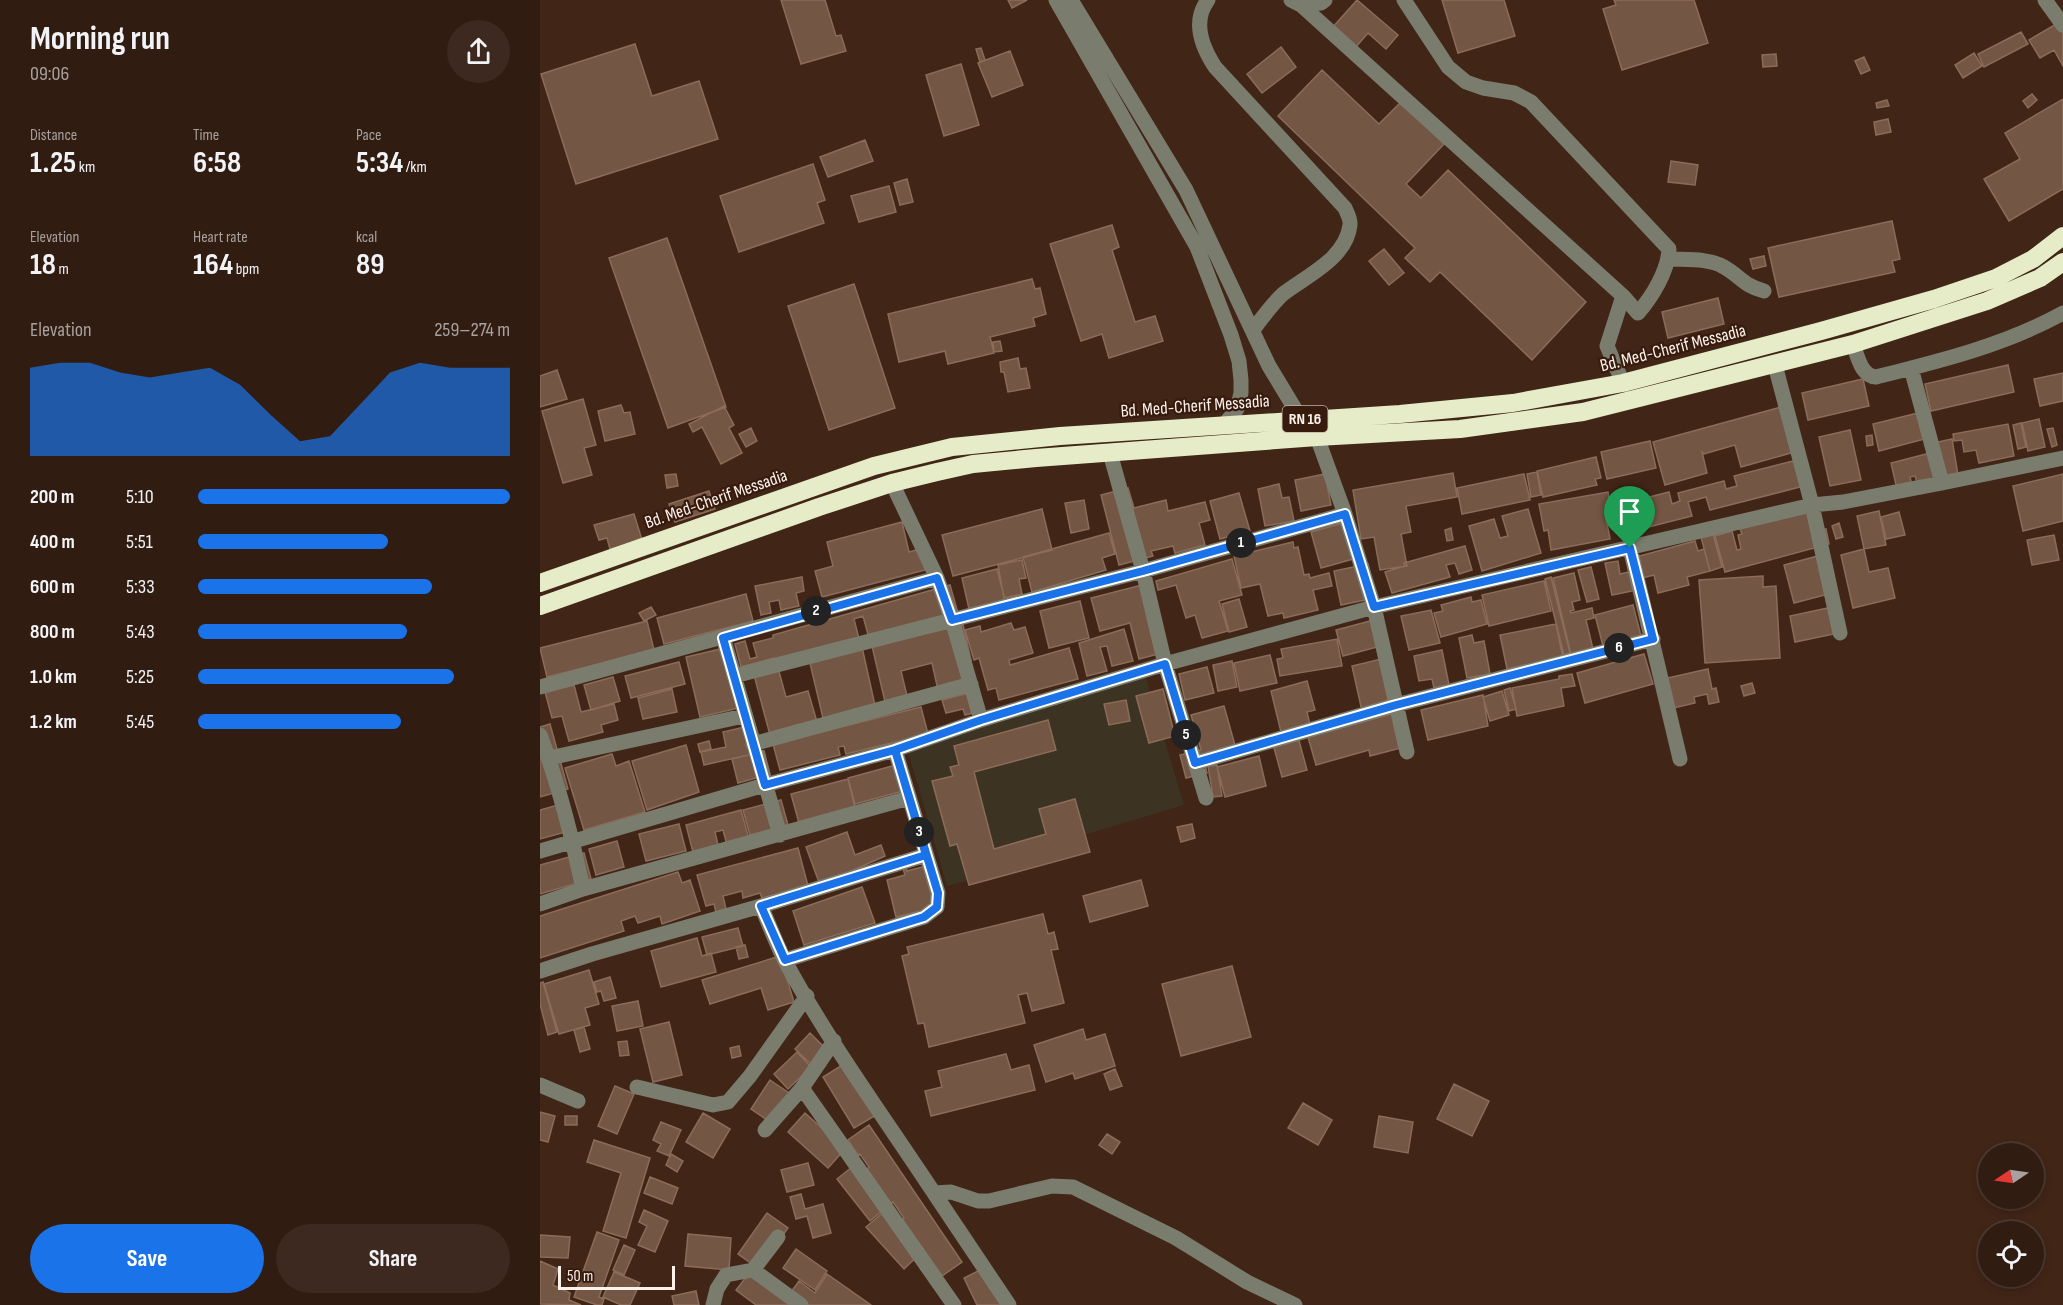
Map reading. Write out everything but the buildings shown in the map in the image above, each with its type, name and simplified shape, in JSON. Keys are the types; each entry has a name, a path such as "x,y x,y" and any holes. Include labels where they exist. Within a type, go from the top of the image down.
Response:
{"highway":[{"name":"Bd. Med-Cherif Messadia","path":"540,583 874,466 952,447 1060,436 1401,414 1513,403 1623,383 1821,332 1996,278 2033,259 2063,236"},
{"name":"RN 16","path":"540,606 699,548 892,483 973,464 1317,437 1460,429 1518,423 1583,412 1853,344 1987,302 2040,278 2063,262"}],"street":[{"path":"1056,0 1197,247 1239,361 1241,393 1237,409 1223,426"},
{"path":"1071,0 1186,190 1269,366 1317,437 1345,514 1374,607 1407,752"},
{"path":"1208,0 1200,21 1201,35 1203,45 1215,67 1345,208 1351,224 1337,253 1301,284 1282,295 1253,330"},
{"path":"1296,2 1321,3 1325,0"},
{"path":"1296,2 1623,296 1638,313 1652,298 1669,260 1669,249 1663,240 1531,102 1514,93 1483,88 1466,82 1448,67 1404,0"},
{"path":"2045,0 2063,26"},
{"path":"1669,260 1708,261 1724,267 1751,287 1764,291"},
{"path":"1623,296 1607,346 1623,383"},
{"path":"1853,344 1860,364 1871,377 1876,377 1990,346 2035,329 2063,314"},
{"path":"1775,365 1812,506 1840,633"},
{"path":"1911,369 1942,483"},
{"path":"1110,453 1143,571 1165,664 1206,798"},
{"path":"540,851 765,785 895,750 981,720 1165,664 1374,607 1812,506 1843,502 2063,458"},
{"path":"892,483 937,578 952,620 981,720"},
{"path":"734,676 1143,571 1345,514"},
{"path":"1630,548 1680,759"},
{"path":"540,687 937,578"},
{"path":"723,638 780,835"},
{"path":"1195,763 1396,705 1653,639"},
{"path":"753,744 971,684"},
{"path":"549,758 744,716"},
{"path":"540,735 549,758 573,842 583,889"},
{"path":"785,960 924,917 933,911 939,901 895,750"},
{"path":"540,903 909,798"},
{"path":"540,971 926,855"},
{"path":"761,906 785,960 834,1041 1008,1305"},
{"path":"637,1087 698,1103 713,1105 728,1102 750,1076 807,996"},
{"path":"765,1130 802,1088 834,1041"},
{"path":"540,1085 578,1101"},
{"path":"802,1088 954,1305"},
{"path":"934,1193 951,1192 978,1201 989,1201 1052,1186 1073,1187 1176,1238 1247,1282 1295,1305"},
{"path":"715,1304 721,1280 726,1275 753,1270 778,1237"},
{"path":"753,1270 801,1305"}],"shaded area":[{"path":"1145,675 1184,805 1080,836 1066,853 947,886 904,738"}],"route":[{"path":"1630,548 1374,607 1345,514 1143,571 952,620 937,578 723,638 765,785 895,750 938,893 937,907 924,917 785,960 761,906 926,855 895,750 981,720 1165,664 1195,763 1396,705 1653,639 1630,548"}]}
